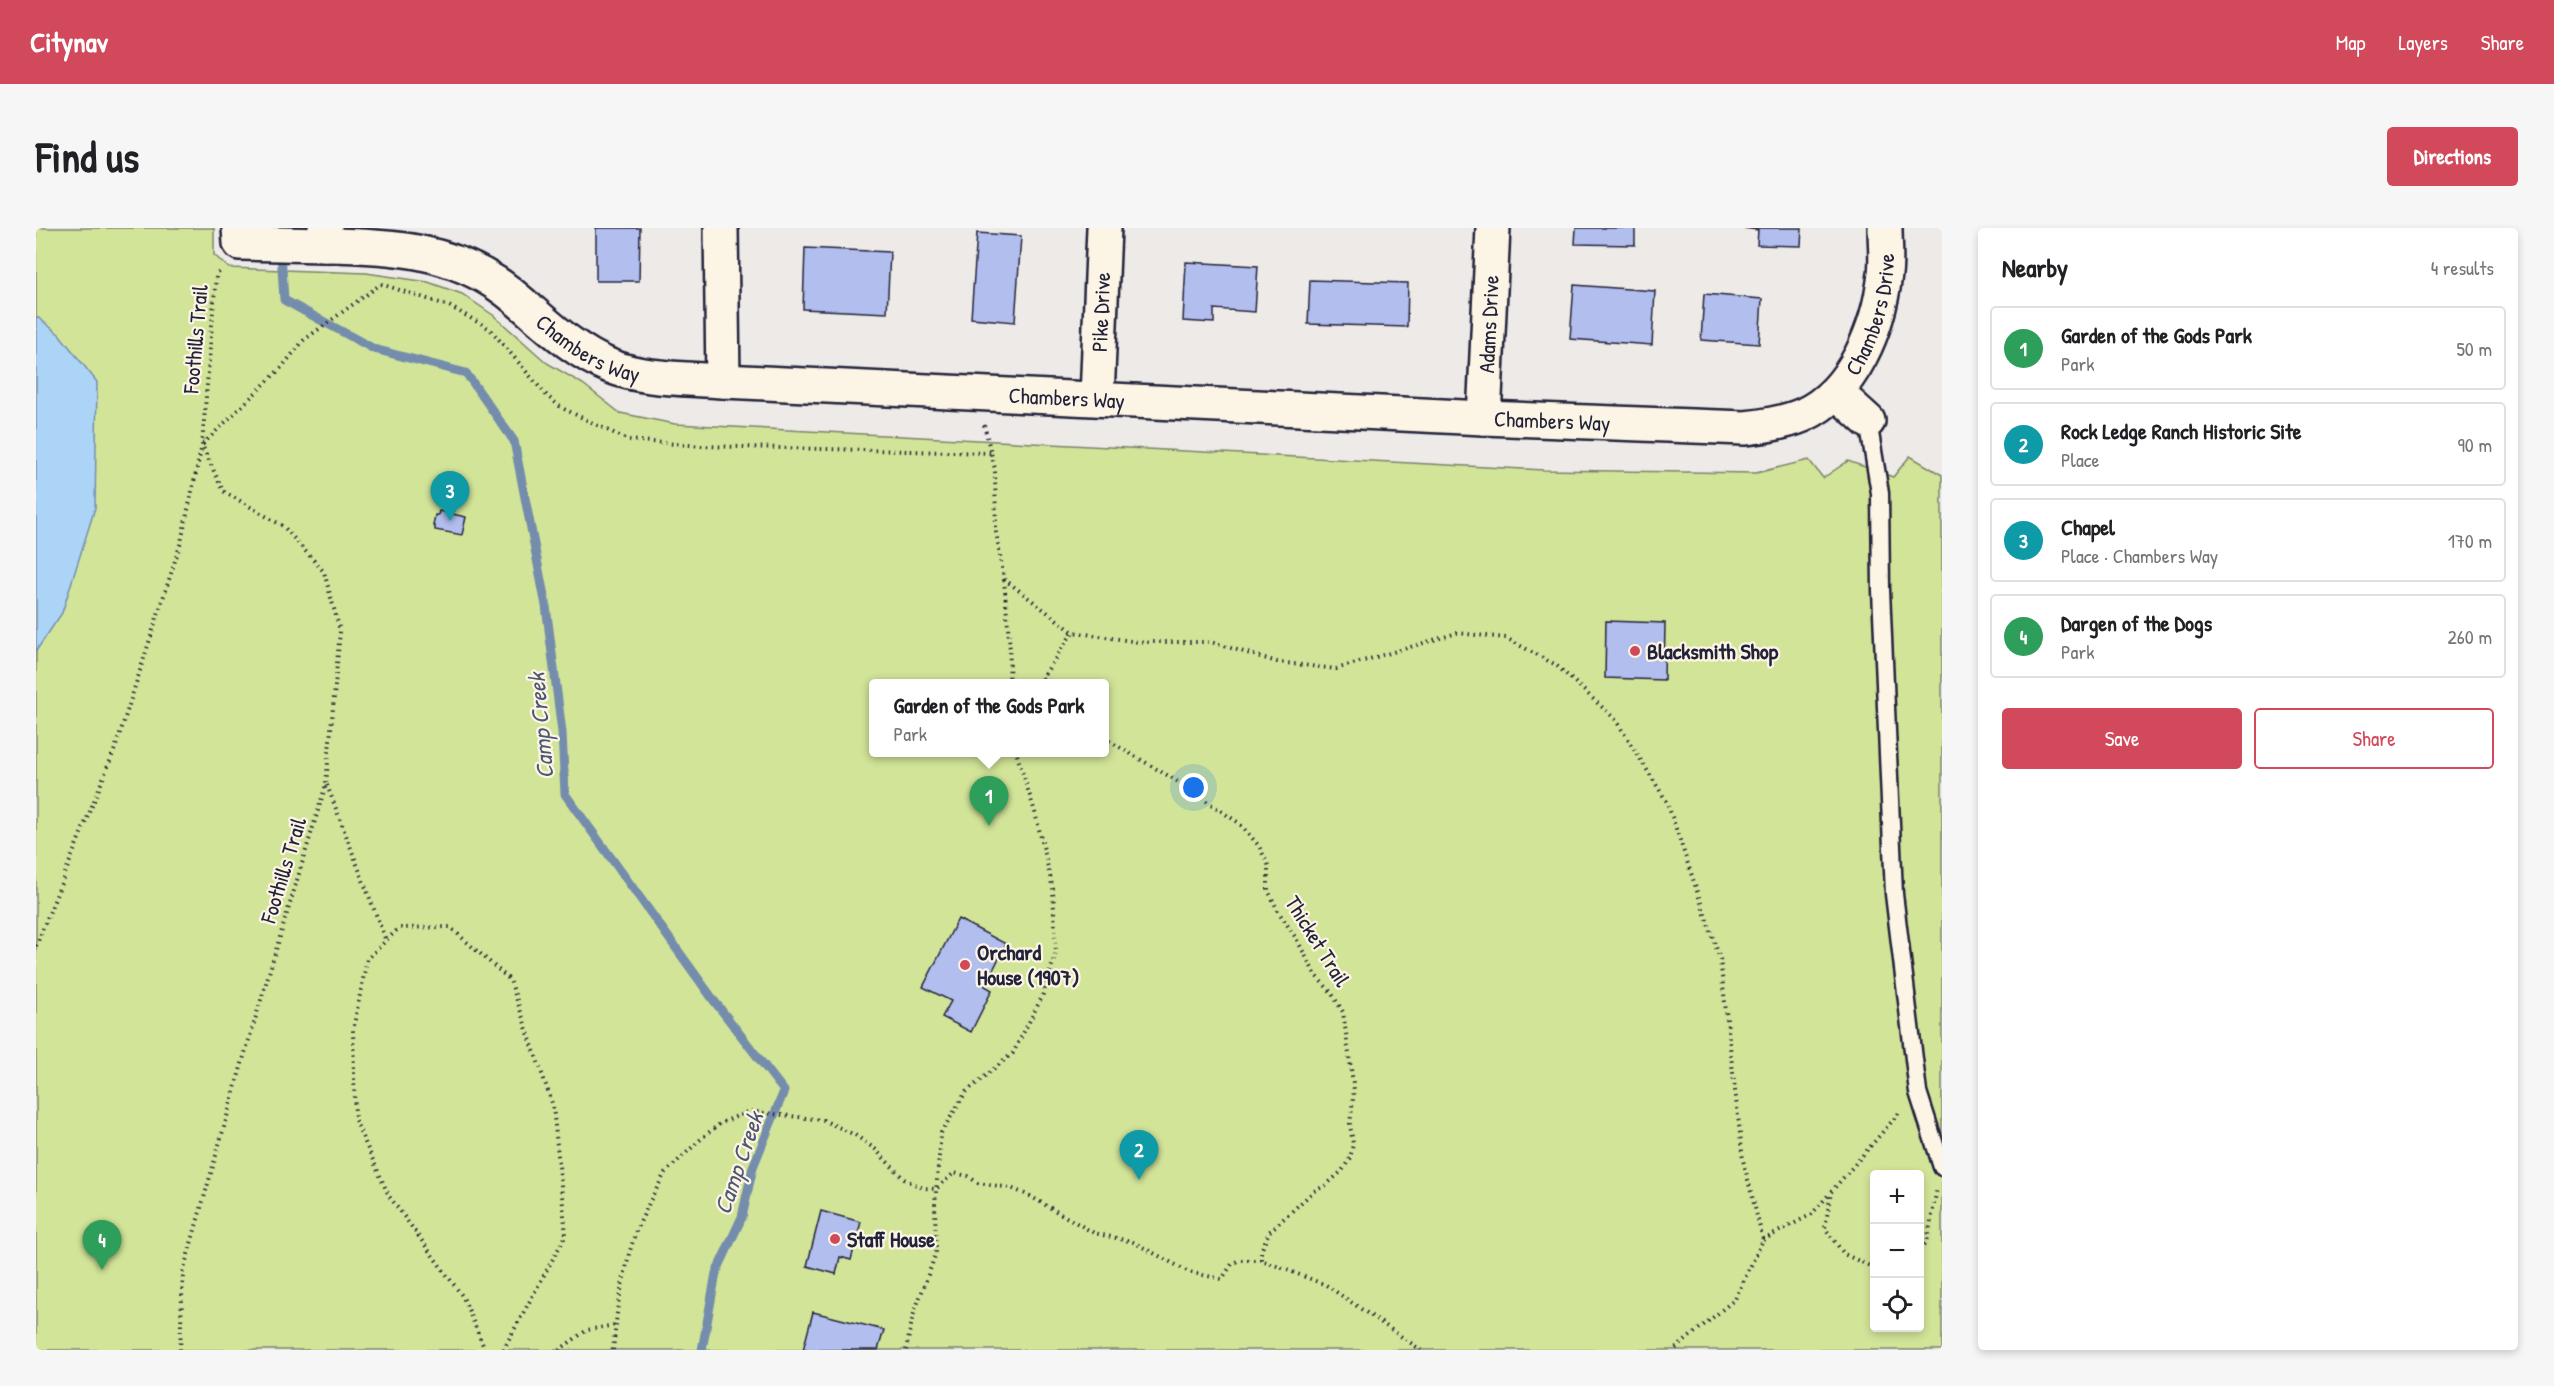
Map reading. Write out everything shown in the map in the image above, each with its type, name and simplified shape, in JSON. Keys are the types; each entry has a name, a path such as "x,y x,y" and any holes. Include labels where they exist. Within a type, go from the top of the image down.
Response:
{"street":[{"path":"721,228 723,381"},
{"name":"Pike Drive","path":"1097,398 1104,228"},
{"name":"Adams Drive","path":"1484,418 1493,228"},
{"name":"Chambers Drive","path":"1836,392 1864,348 1879,306 1885,273 1885,228"},
{"name":"Chambers Way","path":"240,235 325,236 449,258 477,271 506,291 562,338 610,367 640,374 723,381 1484,418 1745,428 1777,424 1805,414 1836,392"},
{"path":"1836,392 1868,421"}],"lane":[{"path":"1868,421 1880,493 1881,599 1894,894 1918,1092 1942,1166"}],"path":[{"name":"Foothills Trail","path":"36,946 116,746 181,542 202,445 216,276 240,235"},
{"path":"202,445 281,368 304,340 381,285"},
{"path":"976,392 995,469 996,532 1004,579 1010,679"},
{"name":"Foothills Trail","path":"180,1350 183,1272 245,1053 326,784 340,631 324,572 283,526 223,491 202,445"},
{"path":"1004,579 1073,633 1138,642 1211,642 1277,662 1336,669 1457,633 1506,638 1556,664 1615,719 1666,802 1720,959 1743,1160 1763,1240"},
{"path":"1042,678 1073,633"},
{"name":"Thicket Trail","path":"1109,741 1172,778 1239,824 1259,846 1268,865 1268,890 1278,911 1296,938 1316,976 1331,992 1343,1012 1353,1090 1350,1124 1353,1144 1350,1158 1342,1171 1325,1186 1314,1191 1269,1232 1261,1251 1261,1260"},
{"path":"906,1350 913,1316 936,1253 936,1190 941,1133 966,1092 1013,1053 1042,997 1056,953 1053,889 1035,812 1017,757"},
{"path":"326,784 386,941"},
{"path":"485,1350 463,1297 389,1196 355,1120 353,1030 367,959 399,928 450,927 510,980 554,1106 566,1235 502,1350"},
{"path":"1674,1350 1734,1299 1763,1240 1812,1214 1918,1092"},
{"path":"613,1350 615,1325 636,1231 665,1173 703,1137 721,1123 741,1113 754,1111 823,1120 855,1135 875,1149 904,1179 923,1188 936,1190"},
{"path":"1924,1245 1927,1242 1942,1166"},
{"path":"936,1190 954,1173 968,1176 978,1183 1011,1188 1030,1196 1094,1233 1133,1242 1189,1272 1211,1278 1222,1279 1232,1264 1239,1260 1261,1260 1326,1285 1421,1350"},
{"path":"1831,1192 1825,1228 1844,1254 1870,1266"},
{"path":"559,1350 587,1330 615,1325"}],"green space":[{"path":"36,228 214,228 214,255 229,268 366,273 428,282 462,294 493,315 547,363 583,384 620,413 675,424 1543,470 1756,473 1809,460 1823,478 1848,461 1893,477 1910,456 1942,475 1942,1350 36,1350"}],"water":[{"path":"36,316 59,334 97,382 95,508 62,613 36,651"}],"building":[{"path":"596,228 640,228 639,281 596,281"},
{"path":"1576,228 1635,228 1635,245 1575,244"},
{"path":"1743,228 1802,228 1801,246 1757,245 1758,230"},
{"path":"977,233 1021,236 1015,322 971,318"},
{"path":"805,248 890,252 887,313 803,309"},
{"path":"1186,262 1258,266 1255,312 1214,309 1214,323 1183,321"},
{"path":"1310,280 1408,283 1407,327 1308,324"},
{"path":"1574,285 1655,291 1652,345 1570,339"},
{"path":"1704,294 1762,299 1759,344 1701,340"},
{"path":"439,511 466,517 462,535 435,530 433,526 435,515 438,515"},
{"name":"Blacksmith Shop","path":"1606,621 1665,623 1664,680 1605,678"},
{"name":"Orchard House (1907)","path":"958,919 1006,944 985,986 992,990 971,1032 942,1017 951,1001 923,987"},
{"name":"Staff House","path":"821,1211 861,1222 851,1260 840,1257 836,1274 807,1266"},
{"path":"813,1312 884,1330 878,1350 803,1350"}],"waterway":[{"name":"Camp Creek","path":"281,251 284,300 374,349 466,373 514,441 546,606 562,732 565,794 715,1002 784,1091 753,1167 742,1217 716,1273 702,1350"}],"place":[{"name":"Chapel","path":"450,521"},
{"name":"Blacksmith Shop","path":"1635,651"},
{"name":"Garden of the Gods Park","path":"989,826"},
{"name":"Orchard House (1907)","path":"965,965"},
{"name":"Rock Ledge Ranch Historic Site","path":"1139,1180"},
{"name":"Staff House","path":"835,1239"},
{"name":"Dargen of the Dogs","path":"102,1270"}]}
